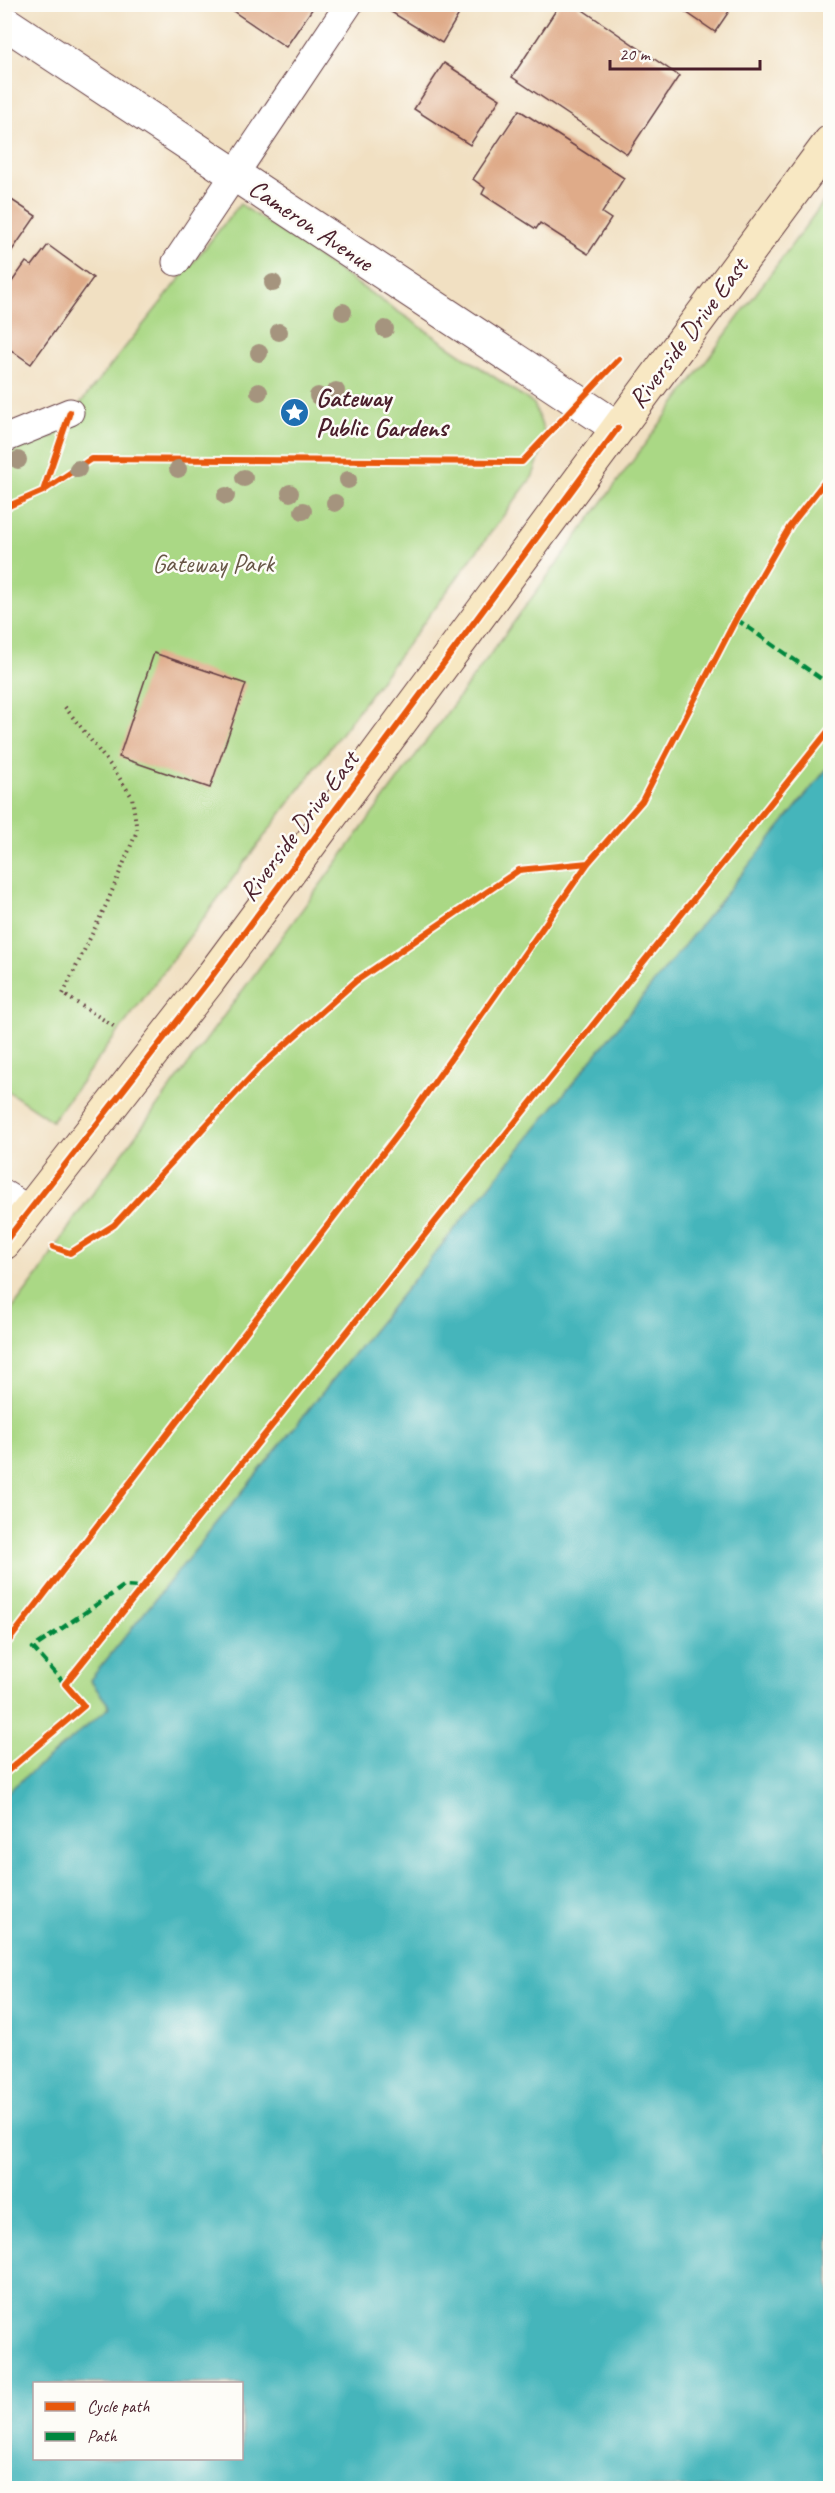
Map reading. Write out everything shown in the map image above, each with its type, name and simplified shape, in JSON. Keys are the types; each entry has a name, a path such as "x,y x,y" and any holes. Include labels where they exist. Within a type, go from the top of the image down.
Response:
{"main road":[{"name":"Riverside Drive East","path":"4,1243 17,1202 210,979 831,142"}],"street":[{"name":"Cameron Avenue","path":"4,22 618,428"}],"lane":[{"path":"176,262 349,4"},
{"path":"4,439 70,412"}],"path":[{"path":"55,703 64,707 114,770 132,797 137,831 107,903 63,994 115,1027"}],"green space":[{"path":"830,193 830,765 90,1680 110,1707 5,1794 4,1320 39,1274 77,1215"},
{"name":"Gateway Park","path":"240,204 534,404 546,437 533,476 52,1121 5,1089 5,449 54,436"}],"water":[{"path":"830,765 830,2488 5,2488 5,1794 110,1707 90,1680"}],"building":[{"path":"395,4 465,4 442,43 391,12"},
{"path":"560,4 574,4 679,76 627,154 512,77"},
{"path":"674,4 734,4 715,32"},
{"path":"224,5 315,5 286,47"},
{"path":"444,63 500,99 470,145 414,109"},
{"path":"519,110 624,178 602,213 611,219 588,254 540,223 536,229 482,194 485,188 473,179"},
{"path":"4,195 36,216 4,262"},
{"path":"48,245 93,278 31,364 4,345 4,293 26,262 32,266"},
{"path":"154,653 246,684 210,788 119,757"}],"marked path":[{"path":"736,619 830,685"},
{"path":"65,1684 33,1648 124,1586 144,1587"}],"cycle path":[{"path":"4,508 43,491 91,459 522,462 619,359"},
{"path":"43,491 70,412"},
{"path":"4,1243 210,979 618,428"},
{"path":"4,1647 403,1127 588,863 642,801 736,619 790,526 830,475"},
{"path":"4,1774 84,1706 65,1684 830,729"},
{"path":"53,1247 70,1253 114,1225 259,1068 356,981 519,870 588,863"}],"place":[{"name":"Gateway Public Gardens","path":"295,412"}]}
